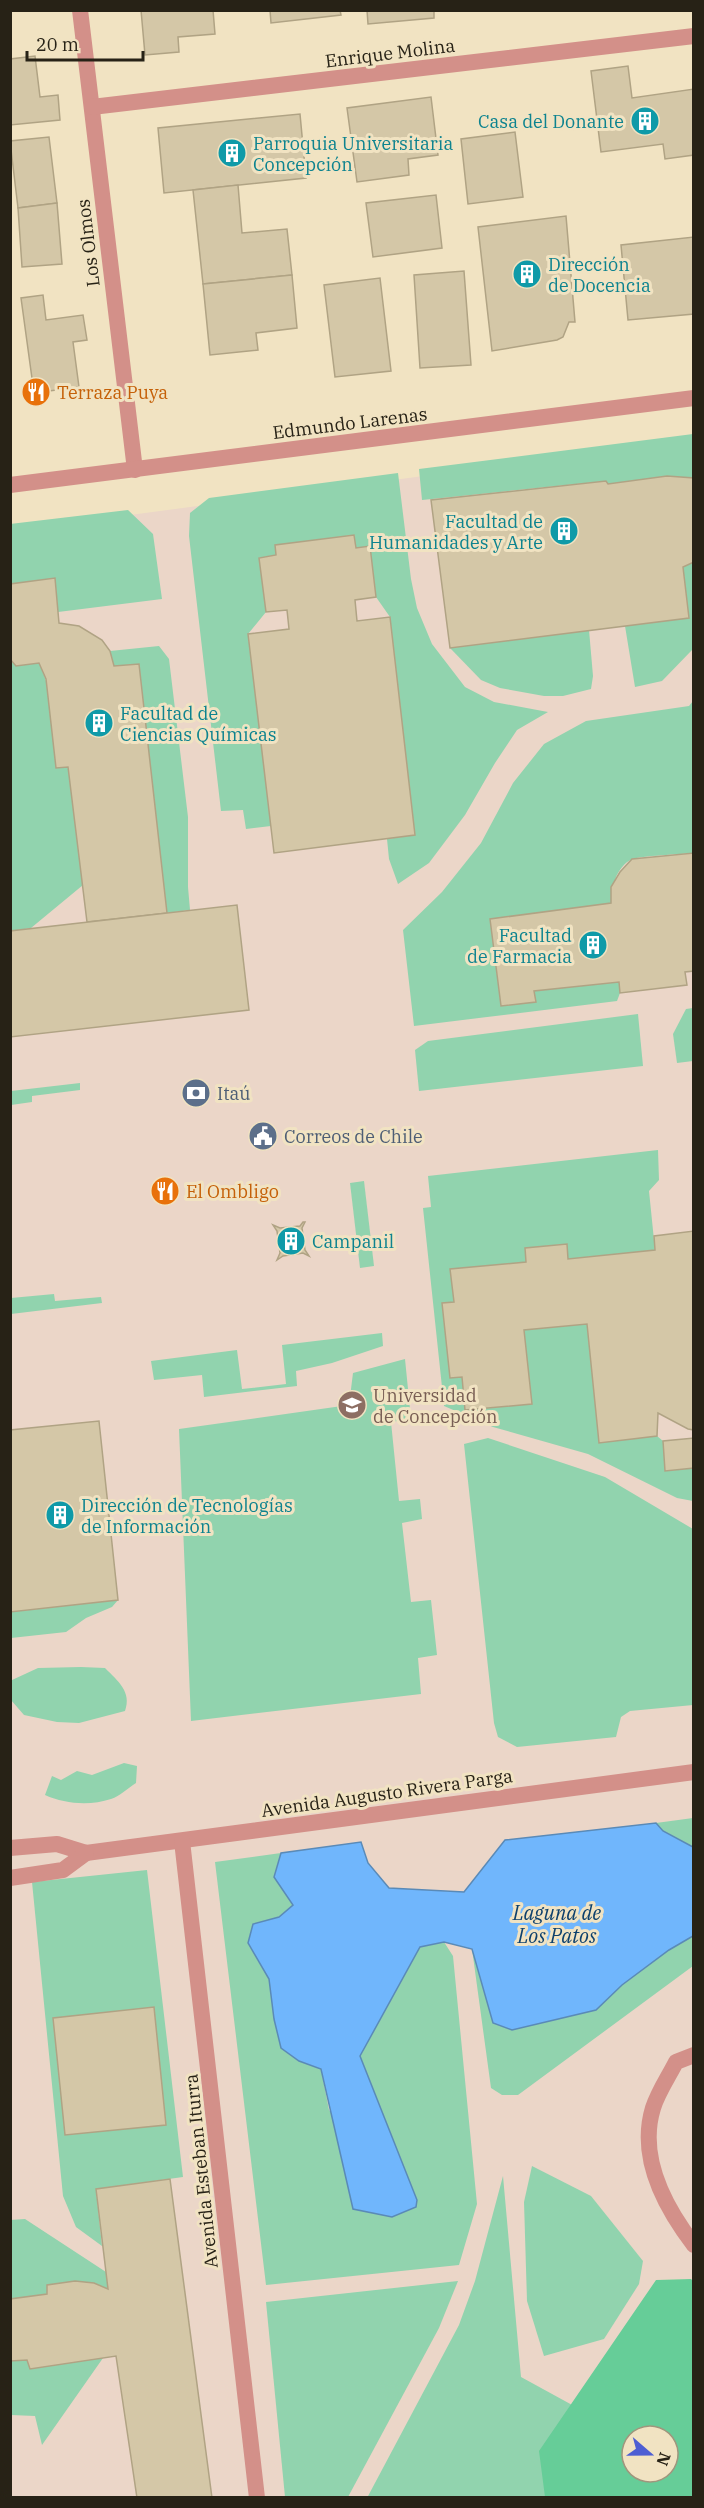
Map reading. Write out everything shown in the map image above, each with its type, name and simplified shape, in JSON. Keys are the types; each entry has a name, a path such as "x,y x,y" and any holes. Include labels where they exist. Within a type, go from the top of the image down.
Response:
{"street":[{"name":"Los Olmos","path":"80,10 135,470"},
{"name":"Enrique Molina","path":"92,107 693,36"},
{"name":"Edmundo Larenas","path":"10,485 693,398"},
{"name":"Avenida Augusto Rivera Parga","path":"10,1848 57,1844 86,1853 693,1772"},
{"name":"Avenida Esteban Iturra","path":"182,1841 257,2498"},
{"name":"Avenida Augusto Rivera Parga","path":"10,1878 63,1870 86,1853"},
{"path":"693,2055 676,2062 653,2108 648,2150 659,2190 693,2245"}],"shaded area":[{"name":"Universidad de Concepción","path":"693,440 693,2282 691,2279 656,2280 619,2337 545,2497 11,2497 10,531"}],"green space":[{"path":"693,434 693,478 667,476 608,484 606,481 422,500 419,469"},
{"path":"398,473 411,579 417,608 432,644 465,687 494,702 548,712 517,730 465,815 429,863 398,884 389,859 387,839 415,835 390,617 376,597 370,546 356,548 354,535 275,545 276,555 259,558 266,612 248,634 271,826 246,829 243,810 221,811 189,536 190,513 209,498"},
{"path":"128,510 153,534 162,599 58,612 55,578 11,584 10,524"},
{"path":"693,562 693,649 662,681 635,687 625,626 689,618 683,567"},
{"path":"589,630 593,676 591,689 563,696 544,696 500,688 481,680 450,648"},
{"path":"159,646 169,659 188,817 190,910 167,913 139,665 114,666 110,651"},
{"path":"10,659 16,666 39,663 49,689 68,772 83,885 31,928 11,931"},
{"path":"693,701 693,853 632,859 618,872 611,903 490,919 501,1006 535,1002 534,991 619,982 620,993 617,1001 414,1026 403,930 442,892 481,843 513,783 544,744 586,721 689,706"},
{"path":"693,1008 693,1061 677,1063 673,1034 686,1009"},
{"path":"638,1014 643,1066 419,1091 415,1050 428,1041"},
{"path":"80,1083 80,1090 32,1096 32,1102 11,1105 11,1091"},
{"path":"658,1150 659,1180 649,1191 655,1250 568,1259 566,1244 525,1248 526,1262 451,1269 454,1302 442,1303 450,1378 462,1377 466,1410 531,1404 524,1330 587,1324 599,1442 657,1436 663,1441 666,1471 693,1468 693,1501 677,1498 588,1454 493,1427 444,1406 423,1208 431,1207 428,1176"},
{"path":"364,1181 374,1266 360,1268 350,1183"},
{"path":"54,1294 55,1301 101,1297 102,1303 11,1314 11,1298"},
{"path":"382,1333 383,1346 332,1363 296,1371 297,1386 204,1397 202,1375 154,1380 151,1361 237,1350 242,1389 286,1384 282,1345"},
{"path":"405,1359 411,1419 391,1422 399,1501 420,1499 422,1519 402,1523 411,1602 431,1600 437,1655 418,1658 421,1694 191,1721 179,1429 349,1405 353,1373"},
{"path":"488,1438 605,1477 693,1529 693,1705 630,1711 621,1717 616,1737 517,1747 498,1737 494,1723 464,1444"},
{"path":"118,1600 112,1607 86,1618 66,1632 11,1638 11,1612"},
{"path":"38,1668 105,1668 119,1682 127,1698 125,1711 79,1723 57,1722 24,1715 11,1700 12,1680"},
{"path":"124,1763 137,1766 136,1783 114,1798 95,1803 78,1803 45,1795 52,1776 61,1780 77,1771 92,1775"},
{"path":"693,1818 693,1847 663,1831 656,1823"},
{"path":"281,1853 274,1877 294,1904 279,1917 253,1924 248,1943 269,1979 274,2019 281,2048 299,2061 321,2069 329,2110 417,2200 360,2056 420,1947 444,1942 453,1956 477,2204 459,2265 266,2285 215,1862"},
{"path":"147,1870 183,2177 96,2189 102,2246 76,2227 63,2196 32,1882"},
{"path":"693,1936 693,1966 518,2095 502,2095 491,2088 472,1949 480,1974 571,2014 596,2010 622,1985 669,1950"},
{"path":"532,2166 591,2196 643,2261 639,2284 604,2339 544,2356 527,2301 524,2202"},
{"path":"503,2176 521,2377 574,2406 575,2497 367,2498 459,2325 475,2281"},
{"path":"25,2219 106,2272 108,2289 86,2283 63,2283 47,2285 47,2294 11,2299 10,2220"},
{"path":"691,2279 694,2282 693,2497 545,2497 539,2451 656,2280"},
{"path":"458,2281 439,2328 348,2497 285,2497 266,2302"},
{"path":"103,2358 42,2445 35,2416 11,2415 10,2361"}],"water":[{"name":"Laguna de Los Patos","path":"656,1823 663,1831 693,1847 693,1936 669,1950 622,1985 596,2010 512,2030 493,2023 472,1949 444,1942 420,1947 360,2056 417,2200 416,2207 392,2217 353,2209 321,2069 299,2061 281,2048 274,2019 269,1979 248,1943 253,1924 279,1917 293,1905 274,1877 281,1853 361,1842 368,1863 389,1888 464,1892 505,1840"}],"building":[{"path":"141,10 213,10 215,34 178,37 179,52 145,55"},
{"path":"270,10 340,10 341,15 271,23"},
{"path":"367,10 434,10 434,18 368,24"},
{"path":"35,56 40,97 58,95 60,120 10,125 10,59"},
{"name":"Casa del Donante","path":"628,66 632,98 694,89 694,155 665,159 663,144 601,152 591,71"},
{"path":"431,97 438,155 408,159 409,175 357,182 347,108"},
{"name":"Parroquia Universitaria Concepción","path":"300,114 306,178 164,193 158,128"},
{"path":"515,132 523,197 468,204 461,139"},
{"path":"49,137 57,203 18,208 10,141"},
{"path":"238,185 242,233 287,229 292,275 203,284 193,190"},
{"path":"436,195 442,248 373,257 366,203"},
{"path":"57,203 62,264 22,267 18,208"},
{"name":"Dirección de Docencia","path":"566,216 575,322 569,322 563,337 557,340 492,351 478,227"},
{"path":"694,237 694,314 628,320 621,245"},
{"path":"464,271 471,365 420,368 414,275"},
{"path":"292,275 297,328 256,333 258,350 210,355 203,284"},
{"path":"380,278 391,371 335,377 324,285"},
{"path":"43,295 46,320 83,315 87,340 73,342 79,387 34,393 21,298"},
{"name":"Facultad de Humanidades y Arte","path":"667,476 694,478 694,562 683,567 689,618 450,648 431,500 606,481 608,484"},
{"path":"354,535 356,548 370,546 376,597 355,600 357,621 390,617 415,835 274,853 248,634 289,629 287,610 266,612 259,558 276,555 275,545"},
{"name":"Facultad de Ciencias Químicas","path":"55,578 59,623 79,626 102,640 110,651 114,666 139,664 167,913 87,922 68,767 56,768 46,679 39,663 16,666 10,659 10,584"},
{"name":"Facultad de Farmacia","path":"694,853 694,971 685,972 687,985 620,993 619,982 534,991 536,1002 501,1006 490,919 611,903 611,887 620,872 632,859"},
{"path":"237,905 249,1010 10,1037 10,931"},
{"name":"Campanil","path":"305,1222 302,1228 305,1250 309,1256 303,1253 283,1256 277,1260 280,1253 277,1231 273,1225 280,1228 300,1226"},
{"path":"694,1231 694,1430 658,1413 657,1436 599,1443 587,1324 524,1330 532,1404 465,1410 462,1377 450,1378 442,1303 454,1302 450,1269 526,1262 525,1248 567,1244 568,1259 655,1250 654,1236"},
{"name":"Dirección de Tecnologías de Información","path":"99,1421 118,1600 10,1612 10,1430"},
{"path":"694,1438 694,1468 665,1471 663,1441"},
{"path":"154,2007 166,2125 65,2135 53,2018"},
{"path":"170,2179 212,2498 137,2498 116,2356 30,2369 27,2360 10,2361 10,2299 47,2294 47,2285 75,2281 94,2283 108,2289 96,2189"}],"place":[{"name":"Casa del Donante","path":"645,121"},
{"name":"Parroquia Universitaria Concepción","path":"232,153"},
{"name":"Dirección de Docencia","path":"527,274"},
{"name":"Terraza Puya","path":"36,392"},
{"name":"Facultad de Humanidades y Arte","path":"564,531"},
{"name":"Facultad de Ciencias Químicas","path":"99,723"},
{"name":"Facultad de Farmacia","path":"593,945"},
{"name":"Itaú","path":"196,1093"},
{"name":"Correos de Chile","path":"263,1136"},
{"name":"El Ombligo","path":"165,1191"},
{"name":"Campanil","path":"291,1241"},
{"name":"Universidad de Concepción","path":"352,1405"},
{"name":"Dirección de Tecnologías de Información","path":"60,1515"}]}
